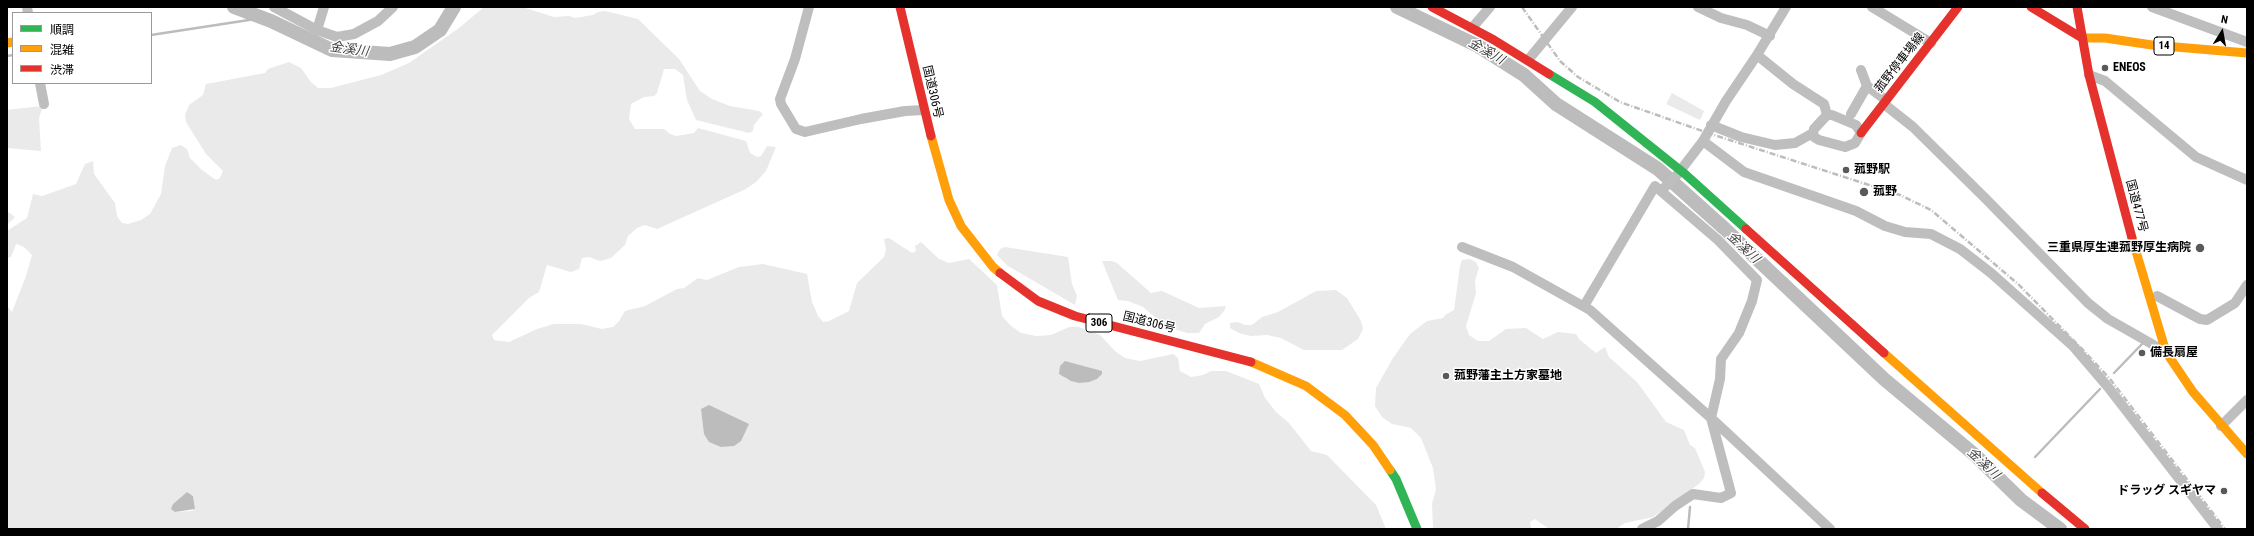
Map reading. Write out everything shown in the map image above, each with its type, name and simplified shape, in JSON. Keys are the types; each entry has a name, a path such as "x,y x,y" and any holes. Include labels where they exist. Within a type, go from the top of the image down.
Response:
{"main road":[{"name":"国道306号","path":"900,7 938,167 954,213 976,248 1005,278 1038,301 1075,316 1239,358 1275,371 1306,386 1345,415 1373,444 1396,479 1417,529"},
{"path":"1432,7 1528,60 1595,102 1680,172 2008,465 2085,529"},
{"name":"菰野停車場線","path":"1861,133 1958,7"},
{"path":"2031,7 2082,38"},
{"name":"国道477号","path":"2077,7 2089,75 2119,192 2166,352 2180,375 2221,426 2247,454"},
{"name":"14","path":"2082,38 2105,38 2152,45 2247,53"}],"street":[{"path":"274,7 317,30 337,37 354,34 378,21 393,7"},
{"path":"317,30 324,7"},
{"path":"378,21 382,7"},
{"path":"1472,28 1490,7"},
{"path":"1528,60 1572,7"},
{"path":"1698,7 1721,18 1747,25 1770,36"},
{"path":"1663,189 1680,172 1703,141 1711,125 1743,73 1746,73 1770,36 1786,7"},
{"path":"1872,7 1931,43"},
{"path":"2152,7 2247,42"},
{"path":"807,11 795,59 780,99 781,104 796,129 805,132 861,119 905,111 924,110"},
{"path":"1757,55 1793,84 1824,104 1827,115"},
{"path":"1861,70 1867,86 1932,146 2088,304 2108,319 2166,352"},
{"path":"2089,75 2106,81 2196,157 2247,180"},
{"path":"40,84 44,104"},
{"path":"1851,114 1867,86"},
{"path":"1711,125 1741,137 1780,145 1795,143 1813,133 1822,119 1827,115 1832,115 1856,125 1861,133 1855,143 1845,147 1819,140 1813,133"},
{"path":"1703,141 1744,172 1856,211 1885,226 1905,232 1932,234 1960,249 1991,273 2073,346 2108,387 2218,529"},
{"path":"1584,306 1655,186 1663,189 1718,240 1757,280 1752,300 1739,333 1721,359 1720,378 1711,418 1731,493 1721,498 1693,494 1675,506 1658,521 1642,529"},
{"path":"1462,247 1513,267 1584,306 1711,418 1830,529"},
{"path":"2157,296 2200,319 2207,320 2235,303 2247,285"},
{"path":"2221,426 2247,400"}],"shaded area":[{"path":"484,7 522,7 554,17 569,16 575,18 605,11 638,19 679,59 700,91 712,99 730,106 759,111 763,114 754,125 753,131 749,133 696,120 687,100 683,75 675,69 664,69 657,93 654,96 644,97 631,104 629,119 635,129 664,129 670,134 676,136 694,133 698,128 746,141 750,153 757,157 761,156 767,146 776,147 766,171 756,182 746,189 657,229 645,225 637,228 628,236 625,245 611,258 600,261 589,257 582,258 579,269 571,272 547,265 539,292 529,298 492,335 494,340 509,342 537,329 554,324 581,324 602,329 613,327 625,311 645,306 677,289 684,288 698,278 707,280 739,267 763,264 807,274 812,302 818,316 823,322 829,321 849,311 857,283 884,257 886,250 884,239 889,238 912,253 916,251 915,246 921,242 939,259 949,263 969,259 997,285 1002,316 1010,325 1021,333 1036,336 1051,335 1069,327 1079,327 1100,335 1115,351 1125,358 1140,361 1173,354 1178,358 1180,371 1191,377 1203,375 1211,371 1226,371 1259,384 1265,398 1276,412 1289,423 1311,451 1327,455 1376,505 1386,529 7,529 7,306 12,312 26,276 32,255 24,247 16,244 11,257 7,258 7,231 27,218 33,194 42,196 76,184 85,164 93,161 94,174 115,203 117,216 122,223 128,224 141,220 150,214 161,194 165,166 172,148 181,145 187,149 190,158 202,170 216,180 220,178 223,171 206,154 186,122 185,115 189,105 203,95 206,84 265,73 268,69 289,62 301,68 311,82 318,88 331,88 381,75 409,63 459,28","holes":["1100,376 1097,379 1079,383 1064,378","187,492 193,496 195,509 192,511 175,512 173,504"]},
{"path":"1672,93 1704,111 1700,120 1666,104"},
{"path":"41,106 42,109 39,118 41,151 7,148 7,110"},
{"path":"7,211 15,217 7,225"},
{"path":"1005,247 1068,257 1072,284 1077,296 1075,305 1008,266 997,255 1000,249"},
{"path":"1470,259 1476,262 1479,268 1475,281 1476,293 1466,326 1469,335 1478,341 1489,341 1506,329 1526,328 1543,339 1558,332 1576,334 1579,339 1596,353 1605,347 1609,357 1637,382 1666,422 1684,430 1690,445 1695,448 1705,472 1704,478 1699,484 1653,517 1625,523 1616,529 1549,529 1535,519 1530,522 1531,529 1433,529 1432,504 1436,489 1433,468 1421,438 1411,428 1392,424 1382,417 1375,406 1376,388 1393,358 1410,334 1427,321 1443,318 1445,315 1454,310 1460,266 1462,260"},
{"path":"1102,261 1117,263 1151,293 1162,291 1199,308 1226,306 1219,317 1205,324 1199,333 1187,333 1165,326 1143,307 1128,301 1118,300"},
{"path":"1336,290 1347,298 1361,321 1363,329 1358,339 1342,350 1304,350 1281,338 1267,335 1251,336 1239,333 1230,328 1230,323 1238,322 1245,325 1252,325 1262,317 1278,312 1316,291"},
{"path":"1065,361 1102,371 1102,374 1097,379 1089,382 1079,383 1071,381 1059,374 1060,366"},
{"path":"709,405 749,424 741,441 734,446 721,447 709,442 704,434 701,409"},
{"path":"187,492 193,496 195,509 175,512 171,509 173,504"}],"waterway":[{"name":"金溪川","path":"234,7 271,21 332,50 390,54 415,47 440,30 454,7"},
{"name":"金溪川","path":"1397,7 1478,46 1524,75 1556,104 1658,169 1725,229 1884,379 1975,455 2021,500 2060,529"},
{"path":"152,35 262,18"},
{"path":"7,56 12,55"},
{"path":"2114,373 2142,344"},
{"path":"2035,457 2100,389"},
{"path":"1688,529 1690,507"}],"railway":[{"path":"1522,7 1560,61 1578,77 1620,102 1708,133 1900,195 1931,210 2018,284 2110,379 2225,529"}],"traffic: fast":[{"path":"1549,74 1595,102 1685,174 1746,229"},
{"path":"1390,470 1396,479 1417,529"}],"traffic: slow":[{"path":"2082,38 2105,38 2152,45 2247,53"},
{"path":"7,43 12,42"},
{"path":"931,136 949,200 961,226 993,267 1000,273"},
{"path":"2132,238 2166,352 2193,392 2247,454"},
{"path":"1884,353 2042,493"},
{"path":"1251,362 1306,386 1345,415 1373,445 1390,470"}],"traffic: jam":[{"path":"900,7 931,136"},
{"path":"1432,7 1494,40 1549,74"},
{"path":"1861,133 1958,7"},
{"path":"2031,7 2082,38"},
{"path":"2077,7 2089,75 2132,238"},
{"path":"1746,229 1884,353"},
{"path":"1000,273 1038,301 1075,316 1251,362"},
{"path":"2042,493 2085,529"}],"place":[{"name":"ENEOS","path":"2105,68"},
{"name":"菰野駅","path":"1846,170"},
{"name":"菰野","path":"1864,192"},
{"name":"三重県厚生連菰野厚生病院","path":"2200,248"},
{"name":"備長扇屋","path":"2142,353"},
{"name":"菰野藩主土方家墓地","path":"1446,376"},
{"name":"ドラッグ スギヤマ","path":"2224,491"}]}
